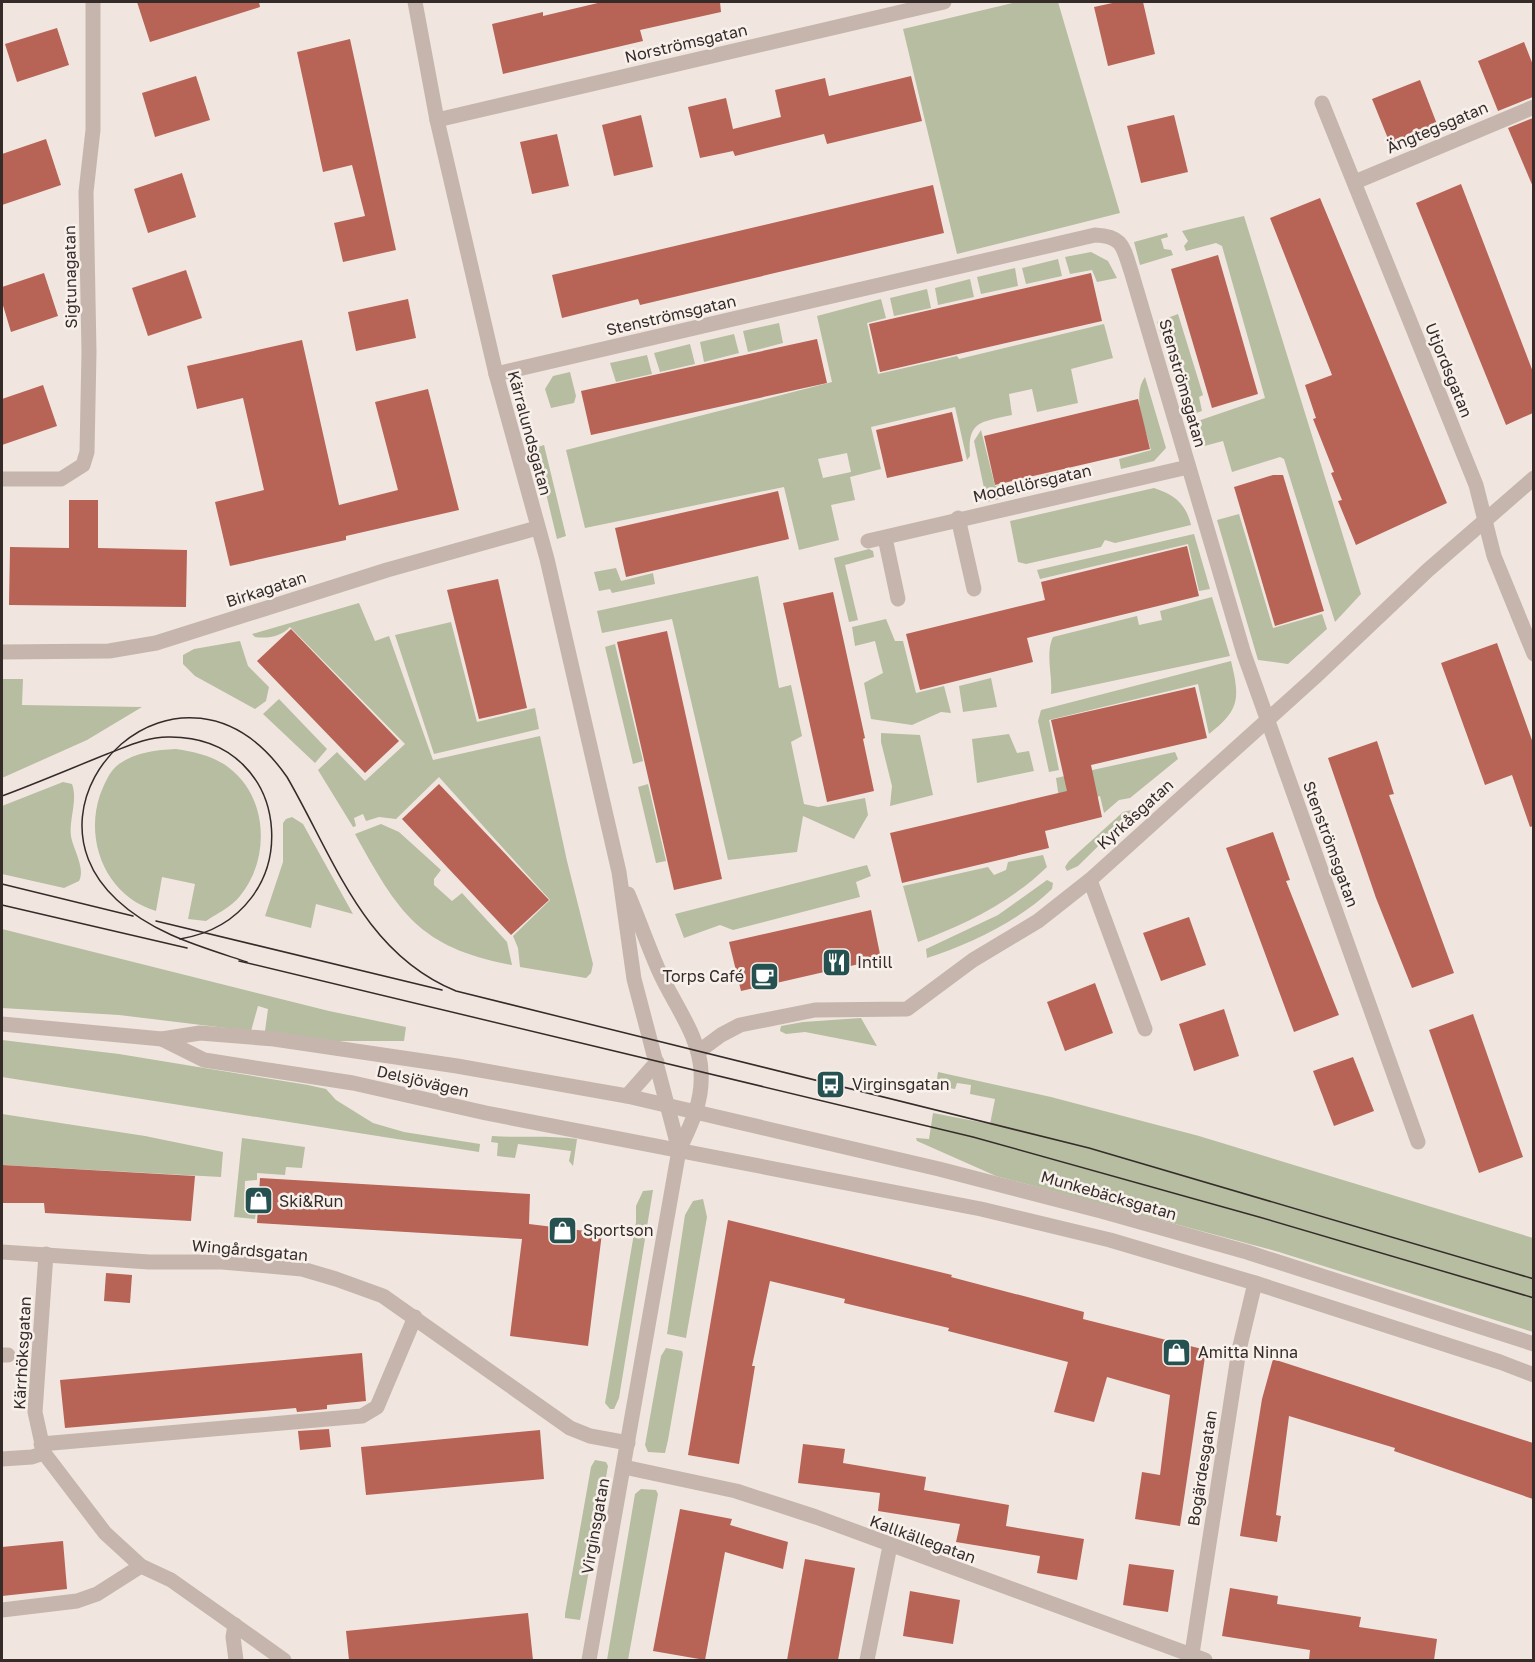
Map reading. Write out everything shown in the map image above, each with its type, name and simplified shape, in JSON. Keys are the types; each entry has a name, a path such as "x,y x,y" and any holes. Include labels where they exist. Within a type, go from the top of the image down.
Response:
{"street":[{"name":"Sigtunagatan","path":"2,478 61,479 83,465 87,452 90,424 86,192 93,130 93,2"},
{"name":"Kärralundsgatan","path":"415,2 437,120 496,374 547,559 619,872 634,979 679,1150"},
{"name":"Norströmsgatan","path":"437,120 944,2"},
{"name":"Utjordsgatan","path":"1322,102 1476,485 1494,556 1533,654"},
{"name":"Ängtegsgatan","path":"1355,182 1533,107"},
{"name":"Stenströmsgatan","path":"496,374 999,255 1095,235 1110,235 1118,239 1124,248 1244,654 1418,1142"},
{"name":"Modellörsgatan","path":"868,541 958,518 1188,466"},
{"name":"Kyrkåsgatan","path":"698,1052 721,1035 740,1025 815,1010 907,1009 973,960 1038,921 1090,880 1533,478"},
{"path":"958,518 974,589"},
{"name":"Birkagatan","path":"2,652 109,651 156,643 387,570 537,528"},
{"path":"885,538 898,599"},
{"name":"Kärralundsgatan","path":"619,872 660,973 698,1052 701,1072 697,1111 679,1150"},
{"path":"1090,880 1145,1029"},
{"name":"Delsjövägen","path":"2,1024 162,1039 200,1033 274,1039 457,1066 669,1105"},
{"name":"Delsjövägen","path":"162,1039 204,1060 353,1083 486,1113 679,1150"},
{"path":"627,1096 657,1062"},
{"name":"Munkebäcksgatan","path":"669,1105 928,1166 1101,1211 1259,1256 1533,1344"},
{"path":"679,1150 981,1209 1110,1240 1255,1283 1500,1362 1533,1375"},
{"name":"Virginsgatan","path":"589,1660 679,1150"},
{"name":"Wingårdsgatan","path":"2,1252 149,1262 222,1262 302,1269 373,1292 415,1317 570,1428 590,1436 628,1443"},
{"name":"Kärrhöksgatan","path":"46,1254 35,1412 43,1448 105,1533 141,1566 171,1580 284,1660"},
{"name":"Bogärdesgatan","path":"1196,1659 1239,1350 1255,1283"},
{"path":"2,1459 32,1457 43,1448 362,1416 377,1407 415,1317"},
{"name":"Kallkällegatan","path":"624,1467 736,1491 816,1517 1196,1659"},
{"path":"867,1660 890,1546"},
{"path":"2,1610 77,1601 97,1594 141,1566"},
{"path":"235,1626 233,1637 236,1660"}],"green space":[{"path":"1017,2 1058,2 1120,213 957,254 903,29"},
{"path":"1244,216 1361,594 1335,622 1284,459 1280,457 1232,472 1223,441 1197,448 1189,424 1265,398 1222,246 1216,243 1186,251 1184,246 1188,241 1182,231"},
{"path":"1167,233 1168,237 1161,239 1164,249 1171,250 1173,255 1140,265 1134,242"},
{"path":"1091,252 1108,261 1117,278 1097,282 1092,270 1070,274 1065,257"},
{"path":"1058,259 1062,276 1026,284 1022,268"},
{"path":"1015,268 1018,286 981,294 977,277"},
{"path":"970,279 974,297 938,305 935,288"},
{"path":"927,289 931,308 894,316 890,298"},
{"path":"881,299 886,318 867,323 878,374 957,356 959,359 1104,324 1113,358 1071,369 1078,403 1037,412 1032,389 1009,394 1012,415 985,422 974,429 971,435 970,456 967,460 955,407 871,427 881,469 850,477 855,500 831,505 839,540 799,550 784,487 585,528 566,450 832,382 817,316","holes":["847,453 851,472 823,478 818,459"]},
{"path":"1178,314 1203,395 1199,397 1202,411 1187,416 1157,322"},
{"path":"779,323 783,343 748,352 743,331"},
{"path":"734,334 739,353 704,362 700,342"},
{"path":"690,344 695,364 660,372 654,353"},
{"path":"647,355 652,374 616,382 610,363"},
{"path":"570,372 576,396 574,403 551,408 545,389 553,376"},
{"path":"1145,377 1166,448 1154,461 1121,469 1119,459 1151,450 1139,403 1139,393"},
{"path":"981,430 995,486 1012,483 1014,489 1026,486 1027,492 987,502 974,441"},
{"path":"544,445 566,536 557,539 535,448"},
{"path":"1063,471 1065,478 1076,475 1078,480 1035,490 1032,478"},
{"path":"1154,488 1174,497 1183,506 1191,525 1115,543 1105,540 1101,547 1026,564 1018,562 1010,521"},
{"path":"1239,514 1273,628 1322,614 1327,629 1288,664 1258,660 1217,520"},
{"path":"1194,534 1210,589 1199,591 1188,544 1040,579 1037,570"},
{"path":"869,549 873,551 874,557 845,565 858,620 849,622 834,558"},
{"path":"616,568 621,581 653,573 655,584 612,593 610,589 599,591 594,572"},
{"path":"758,576 779,688 791,685 802,736 791,742 804,804 818,807 865,798 868,815 854,839 803,816 797,852 728,860 672,619 602,633 597,611"},
{"path":"1212,597 1230,656 1051,694 1049,658 1053,637 1137,616 1139,625 1162,620 1160,611"},
{"path":"359,603 375,641 389,636 433,760 540,736 567,861 593,964 591,973 586,978 520,967 518,948 513,936 550,900 439,777 396,819 379,817 366,821 363,814 354,818 356,826 353,827 318,770 337,752 365,781 405,744 290,627 279,635 265,638 255,637 252,634"},
{"path":"886,619 895,641 903,641 916,693 944,686 951,713 941,712 912,725 871,719 864,683 883,673 875,641 855,646 852,627"},
{"path":"451,622 477,722 535,708 539,729 434,754 395,635"},
{"path":"240,641 248,666 269,687 266,701 255,709 195,676 183,664 183,655 194,649"},
{"path":"615,644 643,761 633,764 605,647"},
{"path":"1231,661 1236,685 1235,702 1227,718 1209,734 1198,684 1049,720 1059,770 1049,772 1038,721 1041,710"},
{"path":"991,678 997,707 963,712 959,686"},
{"path":"2,679 23,679 22,705 142,707 87,740 2,778"},
{"path":"279,699 327,749 315,763 263,714"},
{"path":"881,733 920,735 933,795 890,806 892,786 881,742"},
{"path":"1009,734 1017,753 1029,751 1034,771 977,783 972,739"},
{"path":"176,749 216,760 242,780 258,812 261,829 257,865 250,881 233,903 206,921 188,919 195,884 162,877 156,911 124,894 113,881 98,849 95,831 96,813 100,795 112,770 139,754"},
{"path":"1175,752 1178,759 1130,798 1119,800 1104,813 1100,796 1068,807 1062,818 1056,778"},
{"path":"63,782 72,784 74,790 71,836 80,865 79,881 64,888 2,874 2,806"},
{"path":"648,784 666,861 656,863 638,787"},
{"path":"1136,809 1078,866 1067,871 1065,867 1069,861 1123,812"},
{"path":"292,817 303,824 353,914 316,904 311,928 265,916 283,862 283,823"},
{"path":"381,824 399,832 441,870 434,879 434,885 452,901 462,893 507,942 512,965 480,958 433,937 399,905 355,834"},
{"path":"1043,855 1047,867 1018,891 970,920 918,942 903,886 988,867 994,875 1006,870 1008,862"},
{"path":"867,865 871,876 856,882 860,897 733,930 720,925 684,938 675,914"},
{"path":"1047,880 1053,883 1052,889 1025,911 977,938 927,958 926,949 998,915"},
{"path":"2,929 329,1011 406,1027 404,1041 332,1041 265,1031 268,1009 258,1006 251,1031 119,1015 2,1008"},
{"path":"861,1018 877,1046 805,1032 786,1034 780,1031 781,1026 803,1022"},
{"path":"2,1040 119,1054 326,1089 336,1100 373,1123 404,1132 480,1144 479,1152 2,1077"},
{"path":"938,1072 1051,1097 1199,1136 1533,1238 1533,1332 1279,1252 996,1176 917,1141 916,1138 929,1139 933,1113 990,1124 995,1099 970,1094 971,1085 957,1083 955,1089 936,1086"},
{"path":"2,1114 145,1136 223,1152 221,1177 2,1165"},
{"path":"492,1136 577,1139 573,1166 569,1161 571,1151 518,1144 515,1158 497,1156 498,1143 491,1142"},
{"path":"242,1138 305,1147 302,1168 286,1167 285,1175 257,1173 257,1180 245,1181 244,1210 256,1212 255,1219 234,1217"},
{"path":"653,1190 619,1398 614,1409 610,1409 605,1403 636,1222 636,1206 643,1191"},
{"path":"703,1199 707,1217 686,1338 667,1334 685,1215 693,1201"},
{"path":"666,1348 682,1351 683,1354 665,1453 648,1452 645,1445 661,1356"},
{"path":"595,1460 606,1462 608,1466 580,1620 565,1618 591,1467"},
{"path":"641,1489 656,1490 658,1494 628,1660 607,1660 635,1494"}],"building":[{"path":"137,2 259,2 260,7 150,42"},
{"path":"602,2 720,2 721,12 640,30 643,41 503,74 492,24 543,12 543,16"},
{"path":"1117,2 1143,2 1155,54 1108,66 1094,7"},
{"path":"57,28 69,65 17,82 5,44"},
{"path":"350,39 396,250 343,262 334,223 365,216 352,165 323,172 297,52"},
{"path":"1524,42 1533,65 1533,97 1498,111 1478,61"},
{"path":"196,76 210,120 155,137 142,93"},
{"path":"911,76 922,121 827,144 824,134 735,156 733,151 700,158 688,107 726,98 733,129 781,117 775,90 825,78 829,96"},
{"path":"1420,80 1440,132 1393,151 1372,99"},
{"path":"641,115 653,167 614,176 602,125"},
{"path":"1174,115 1188,172 1141,183 1127,126"},
{"path":"1533,118 1533,187 1508,128"},
{"path":"557,134 569,186 532,194 520,142"},
{"path":"46,139 61,185 2,205 2,154"},
{"path":"182,173 196,217 148,233 134,189"},
{"path":"1461,184 1533,372 1533,413 1506,425 1416,203"},
{"path":"933,185 944,233 640,305 638,299 562,318 552,275"},
{"path":"1320,198 1447,503 1356,545 1338,501 1342,500 1331,473 1334,472 1313,419 1316,418 1305,385 1332,375 1270,218"},
{"path":"1218,255 1258,394 1212,408 1171,269"},
{"path":"186,270 202,318 148,336 132,288"},
{"path":"44,273 58,316 11,332 2,302 2,287"},
{"path":"1091,273 1102,321 880,372 869,324"},
{"path":"408,299 416,338 356,351 348,312"},
{"path":"817,339 827,383 591,435 581,391"},
{"path":"302,340 339,505 398,490 375,402 428,389 459,510 346,536 346,540 230,566 215,502 264,490 243,398 197,409 187,366"},
{"path":"43,385 57,426 2,445 2,399"},
{"path":"1138,399 1150,449 995,485 984,436"},
{"path":"952,412 963,461 887,478 876,430"},
{"path":"1273,475 1283,475 1324,611 1275,626 1234,487"},
{"path":"778,491 789,539 626,577 615,528"},
{"path":"69,500 98,500 98,548 187,550 186,607 9,605 10,547 69,548"},
{"path":"1187,546 1199,596 1027,638 1033,662 920,690 906,634 1045,600 1041,582"},
{"path":"498,579 527,708 479,719 447,590"},
{"path":"833,592 865,738 863,739 874,791 827,802 783,603"},
{"path":"291,629 399,741 365,773 257,661"},
{"path":"667,631 722,879 674,890 617,642"},
{"path":"1497,643 1533,743 1533,826 1530,827 1512,775 1485,785 1441,663"},
{"path":"1195,687 1207,738 1091,765 1102,817 1045,831 1049,848 902,883 890,833 1067,791 1051,720"},
{"path":"1377,741 1394,794 1389,795 1454,973 1412,988 1376,898 1328,758"},
{"path":"439,784 549,900 511,935 402,819"},
{"path":"1273,832 1290,880 1286,881 1339,1015 1294,1032 1226,848"},
{"path":"871,910 881,959 741,991 729,942"},
{"path":"1189,917 1206,965 1161,981 1143,933"},
{"path":"1095,983 1113,1033 1065,1051 1047,1002"},
{"path":"1224,1009 1239,1056 1194,1071 1179,1024"},
{"path":"1473,1014 1523,1157 1479,1173 1429,1030"},
{"path":"1353,1057 1374,1111 1334,1126 1313,1071"},
{"path":"2,1165 195,1176 191,1221 45,1213 44,1203 2,1203"},
{"path":"260,1178 530,1194 529,1224 602,1233 588,1346 510,1336 522,1239 257,1223"},
{"path":"728,1220 952,1275 951,1277 1084,1312 1083,1319 1206,1350 1180,1526 1135,1519 1142,1472 1160,1475 1170,1395 1107,1377 1094,1422 1054,1412 1068,1362 948,1331 949,1328 844,1303 845,1299 770,1281 752,1366 755,1366 739,1464 688,1455"},
{"path":"106,1273 132,1275 130,1303 104,1301"},
{"path":"362,1353 366,1401 327,1405 327,1409 297,1412 296,1408 65,1428 60,1380"},
{"path":"1273,1359 1533,1443 1533,1499 1394,1451 1395,1448 1289,1416 1276,1515 1281,1516 1277,1542 1240,1536 1262,1399"},
{"path":"329,1429 331,1447 300,1450 298,1431"},
{"path":"540,1430 544,1479 366,1495 361,1447"},
{"path":"803,1444 845,1449 843,1463 926,1477 924,1490 1009,1505 1006,1526 1084,1539 1077,1580 1037,1573 1040,1556 956,1542 960,1524 878,1511 880,1493 798,1483"},
{"path":"680,1509 732,1519 730,1525 788,1542 783,1569 725,1552 705,1660 653,1651"},
{"path":"63,1541 67,1589 2,1596 2,1547"},
{"path":"805,1559 855,1568 838,1660 787,1660"},
{"path":"1129,1564 1174,1570 1168,1612 1123,1605"},
{"path":"1230,1588 1278,1596 1277,1604 1361,1617 1359,1627 1437,1639 1434,1660 1309,1660 1310,1650 1222,1636"},
{"path":"910,1591 960,1600 953,1644 903,1636"},
{"path":"528,1613 533,1660 349,1660 346,1631"}],"tram line":[{"path":"247,962 179,938 146,922 117,900 88,860 82,817 95,777 121,744 158,723 201,718 245,735 287,777 354,900 374,928 397,953 424,974 456,991 1089,1148 1534,1279"},
{"path":"2,796 129,746 160,737 211,744 243,765 263,794 272,829 268,865 251,898 222,924 180,939"},
{"path":"2,884 133,916"},
{"path":"2,905 187,948"},
{"path":"156,921 442,990"},
{"path":"239,961 973,1137 1259,1217 1534,1298"}],"place":[{"name":"Intill","path":"836,962"},
{"name":"Torps Café","path":"765,976"},
{"name":"Virginsgatan","path":"831,1084"},
{"name":"Ski&Run","path":"258,1201"},
{"name":"Sportson","path":"562,1230"},
{"name":"Amitta Ninna","path":"1177,1352"}]}
